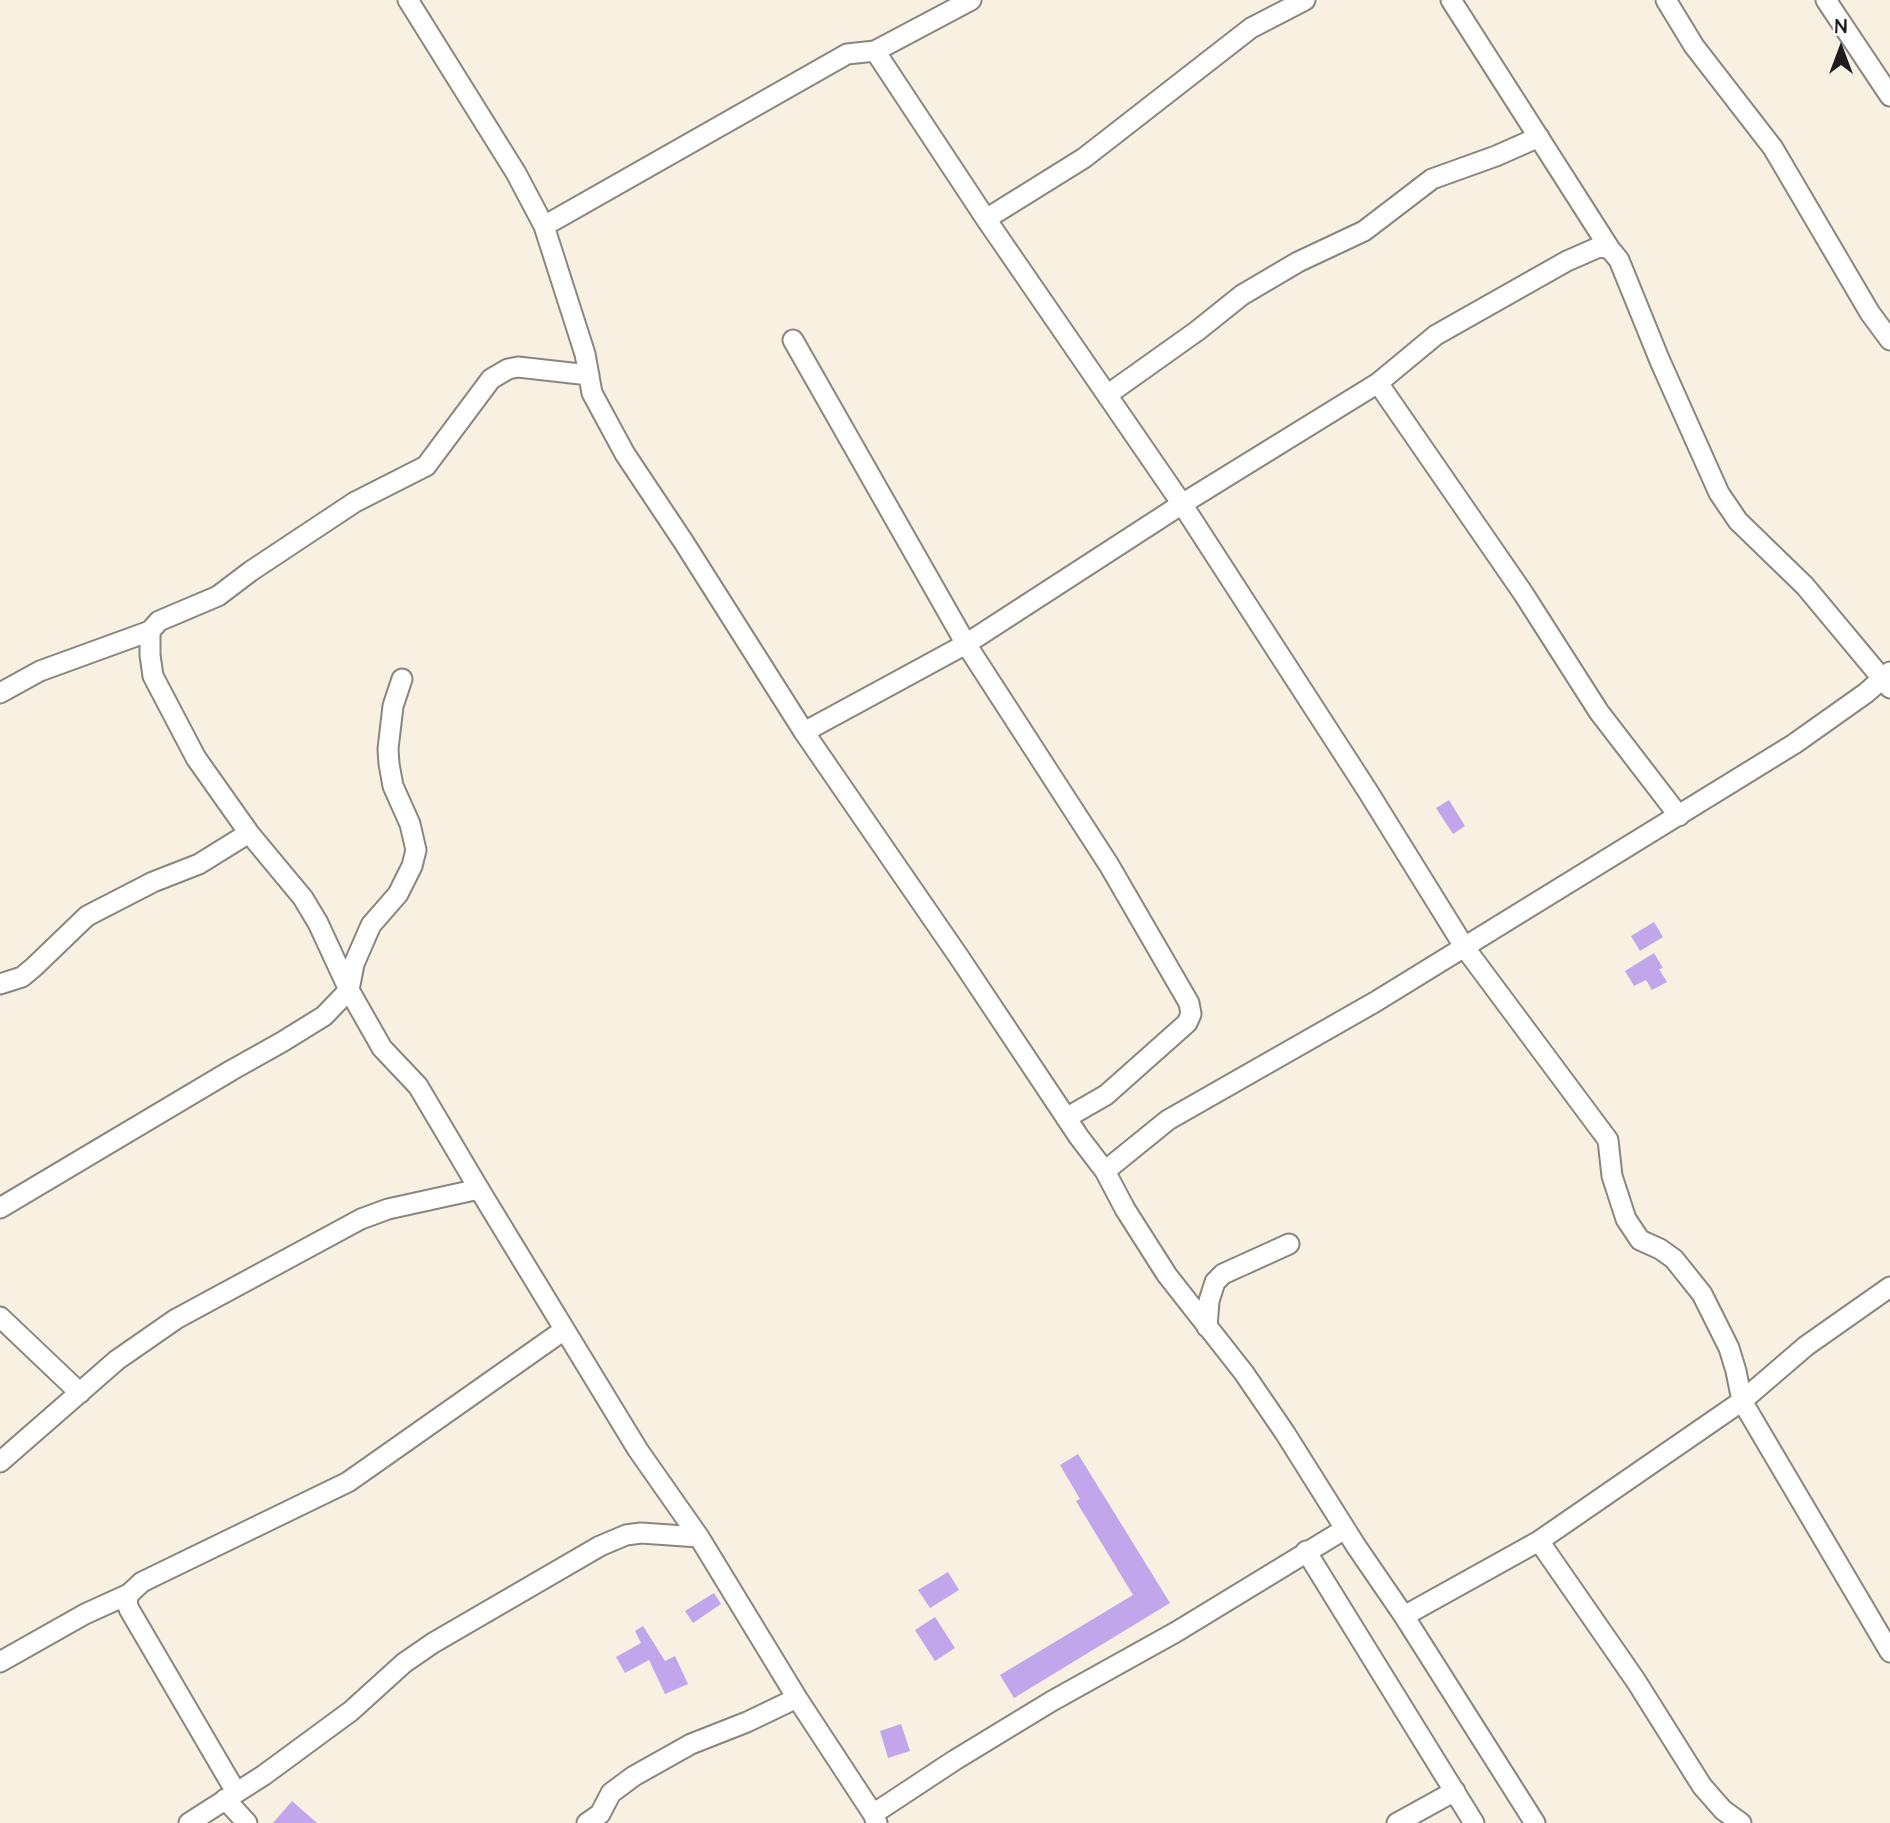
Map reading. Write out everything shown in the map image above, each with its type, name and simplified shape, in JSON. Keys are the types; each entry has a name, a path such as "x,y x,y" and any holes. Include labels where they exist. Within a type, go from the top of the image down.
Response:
{"street":[{"path":"408,0 516,173 544,226 574,315 592,393 625,454 804,732 1066,1118 1105,1171 1125,1209 1167,1275 1251,1383 1404,1616 1535,1823"},
{"path":"544,226 847,54 875,51 971,0"},
{"path":"986,219 1084,158 1251,28 1305,0"},
{"path":"1105,1171 1168,1120 1465,948 1794,744 1887,680 1805,586 1738,521 1718,493 1619,260 1451,0"},
{"path":"1665,0 1694,47 1773,148 1870,313 1890,340"},
{"path":"1826,0 1890,96"},
{"path":"875,51 986,219 1182,504 1367,790 1465,948 1608,1140 1612,1176 1626,1219 1640,1240 1674,1259 1702,1294 1729,1348 1742,1401 1890,1652"},
{"path":"1107,395 1197,331 1242,295 1298,262 1364,231 1432,179 1539,138"},
{"path":"804,732 966,644 1182,504 1378,383 1436,335 1567,261 1599,247 1610,249"},
{"path":"793,340 966,644 1109,865 1189,1003 1191,1014 1187,1023 1106,1095 1066,1118"},
{"path":"0,694 40,671 150,631 159,621 218,596 251,570 355,502 426,466 491,379 508,369 518,367 589,375"},
{"path":"1378,383 1523,593 1599,712 1679,816"},
{"path":"150,631 153,676 196,758 249,833 303,898 318,923 349,990 382,1048 418,1086 638,1450 699,1537 797,1698 875,1818 955,1760 1052,1701 1176,1632 1345,1528"},
{"path":"0,1208 324,1016 349,990 354,964 372,925 398,894 412,866 416,850 410,824 393,786 389,764 393,706 402,679"},
{"path":"0,984 22,977 86,916 153,882 199,864 249,833"},
{"path":"0,1462 117,1360 176,1319 361,1219 388,1209 479,1189"},
{"path":"1207,1327 1209,1301 1215,1282 1223,1274 1289,1244"},
{"path":"1404,1616 1539,1541 1742,1401 1806,1346 1890,1287"},
{"path":"0,1317 80,1393"},
{"path":"0,1662 85,1614 129,1594 142,1582 348,1482 564,1330"},
{"path":"189,1823 264,1774 351,1711 404,1663 433,1643 600,1546 626,1535 641,1533 699,1537"},
{"path":"1539,1541 1636,1681 1702,1786 1723,1810 1741,1823"},
{"path":"1306,1551 1474,1823"},
{"path":"129,1594 129,1609 247,1823"},
{"path":"587,1823 600,1814 611,1793 634,1776 691,1744 747,1722 797,1698"},
{"path":"1397,1823 1455,1791"}],"building":[{"path":"1449,800 1465,826 1453,834 1436,808"},
{"path":"1654,922 1663,937 1640,951 1631,936"},
{"path":"1654,953 1667,982 1652,990 1646,980 1634,986 1625,971"},
{"path":"1078,1454 1170,1603 1014,1698 1000,1675 1133,1595 1076,1501 1080,1499 1060,1465"},
{"path":"948,1572 959,1590 930,1608 918,1590"},
{"path":"714,1593 721,1604 693,1623 685,1611"},
{"path":"935,1617 955,1648 935,1661 915,1630"},
{"path":"643,1626 665,1661 675,1656 688,1684 665,1694 649,1660 625,1673 616,1657 641,1643 635,1631"},
{"path":"901,1724 910,1751 888,1758 880,1731"},
{"path":"292,1801 317,1823 273,1823"}]}
